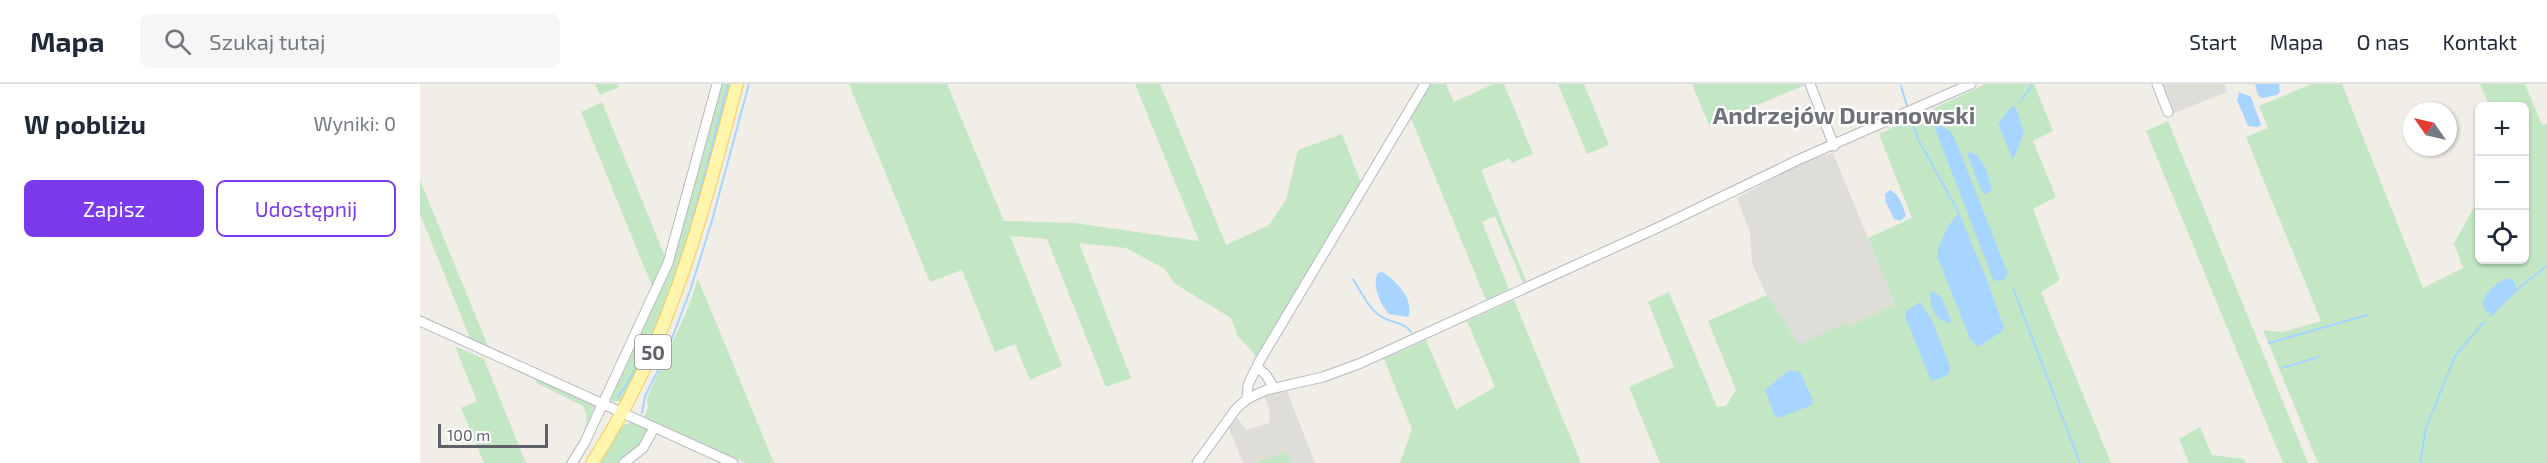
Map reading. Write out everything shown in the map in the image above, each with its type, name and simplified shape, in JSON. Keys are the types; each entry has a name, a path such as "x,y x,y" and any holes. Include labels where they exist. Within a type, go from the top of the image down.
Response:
{"main road":[{"name":"50","path":"592,463 623,414 658,341 687,265 737,84"}],"street":[{"path":"572,463 603,404 668,263 717,84"},
{"path":"1247,399 1248,385 1257,367 1425,84"},
{"path":"1810,84 1834,146"},
{"path":"1197,463 1236,409 1247,399 1274,388 1323,377 1361,363 1657,228 1800,159 1971,84"},
{"path":"2157,84 2168,112"},
{"path":"420,321 733,463"},
{"path":"1257,367 1266,375 1274,388"},
{"path":"624,463 643,448 654,428"}],"shaded area":[{"path":"2163,84 2224,84 2227,92 2174,113"},
{"path":"1833,153 1895,304 1847,327 1844,324 1799,346 1765,292 1752,263 1750,232 1737,198 1805,161"},
{"path":"1287,391 1315,463 1291,463 1286,451 1256,463 1243,463 1229,428 1236,417 1247,430 1269,423 1270,410 1264,396"}],"green space":[{"path":"595,84 617,84 619,87 600,95"},
{"path":"719,84 731,84 689,235 659,323 624,400 612,402 610,397 691,195"},
{"path":"849,84 947,84 1004,221 1075,223 1199,241 1135,84 1160,84 1226,245 1269,225 1286,200 1298,150 1342,134 1361,183 1259,359 1238,336 1231,318 1174,283 1165,269 1126,248 1079,243 1131,378 1106,387 1047,239 1010,236 1062,366 1030,380 1015,344 995,352 962,270 930,282"},
{"path":"1428,84 1446,84 1454,102 1493,84 1504,84 1533,154 1512,163 1510,158 1481,170 1526,281 1523,283 1495,216 1482,222 1509,289 1486,300 1410,116"},
{"path":"1558,84 1584,84 1609,145 1587,154"},
{"path":"1692,84 1805,84 1805,85 1709,125"},
{"path":"1986,84 2034,84 2053,131 2033,141 2056,197 2033,209 2060,280 2041,292 2111,463 1660,463 1629,387 1674,367 1648,302 1669,292 1717,407 1726,406 1736,390 1708,321 1767,295 1799,345 1845,323 1847,327 1895,304 1868,238 1912,218 1879,134"},
{"path":"2312,84 2342,84 2423,288 2463,268 2454,243 2475,206 2475,264 2529,264 2529,102 2488,102 2480,84 2525,84 2542,125 2547,124 2547,463 2318,463 2263,330 2283,332 2321,321 2246,137 2268,128 2259,106"},
{"path":"602,102 665,257 652,286 581,112"},
{"path":"2168,121 2308,463 2283,463 2146,131"},
{"path":"420,180 488,346 470,338 420,214"},
{"path":"698,279 774,463 746,463 644,417 648,408 647,398 688,308"},
{"path":"1514,300 1581,463 1400,463 1412,429 1384,359 1426,340 1456,410 1495,387 1467,321"},
{"path":"455,346 484,359 526,463 484,463 461,408 477,401"},
{"path":"533,376 593,403 595,406 584,433 586,418 583,406 537,383"},
{"path":"633,421 643,426 648,432 641,446 621,463 600,463 622,426"},
{"path":"2200,427 2212,455 2244,459 2246,463 2189,463 2179,439"},
{"path":"1286,451 1291,463 1256,463"}],"water":[{"path":"2255,84 2279,84 2280,92 2277,95 2262,98 2258,95"},
{"path":"2239,92 2251,97 2261,125 2248,126 2237,100"},
{"path":"2012,106 2016,108 2024,132 2013,160 1998,124"},
{"path":"1932,121 1950,131 1955,139 2008,274 2003,280 1993,279"},
{"path":"1969,151 1978,157 1987,173 1992,190 1986,195 1981,190 1968,157"},
{"path":"1890,190 1898,197 1905,212 1906,216 1900,221 1894,219 1886,202 1885,194"},
{"path":"1959,213 2004,328 1978,347 1970,339 1937,256 1945,233"},
{"path":"1382,272 1398,285 1407,297 1408,317 1389,314 1383,305 1376,283 1378,273"},
{"path":"2509,278 2514,281 2517,289 2492,314 2483,305 2484,299 2492,288"},
{"path":"1933,291 1941,297 1951,320 1950,323 1940,319 1934,313 1930,294"},
{"path":"1920,302 1932,320 1950,366 1949,374 1934,381 1930,378 1905,317 1906,311"},
{"path":"1789,370 1800,372 1813,400 1812,405 1779,418 1775,416 1765,390"}],"waterway":[{"path":"618,397 638,364 656,327 671,288 697,204 728,84"},
{"path":"642,413 645,396 664,359 690,291 711,224 749,84"},
{"path":"1901,86 1907,106"},
{"path":"2020,102 2032,86"},
{"path":"1911,118 1918,139 1959,213"},
{"path":"2490,316 2521,286 2547,266"},
{"path":"1353,279 1377,314 1405,326 1411,332"},
{"path":"2013,288 2080,463"},
{"path":"2269,343 2367,315"},
{"path":"2420,463 2426,428 2455,356 2484,322"},
{"path":"2282,368 2318,357"}],"district":[{"name":"Andrzejów Duranowski","path":"1844,114"}]}
